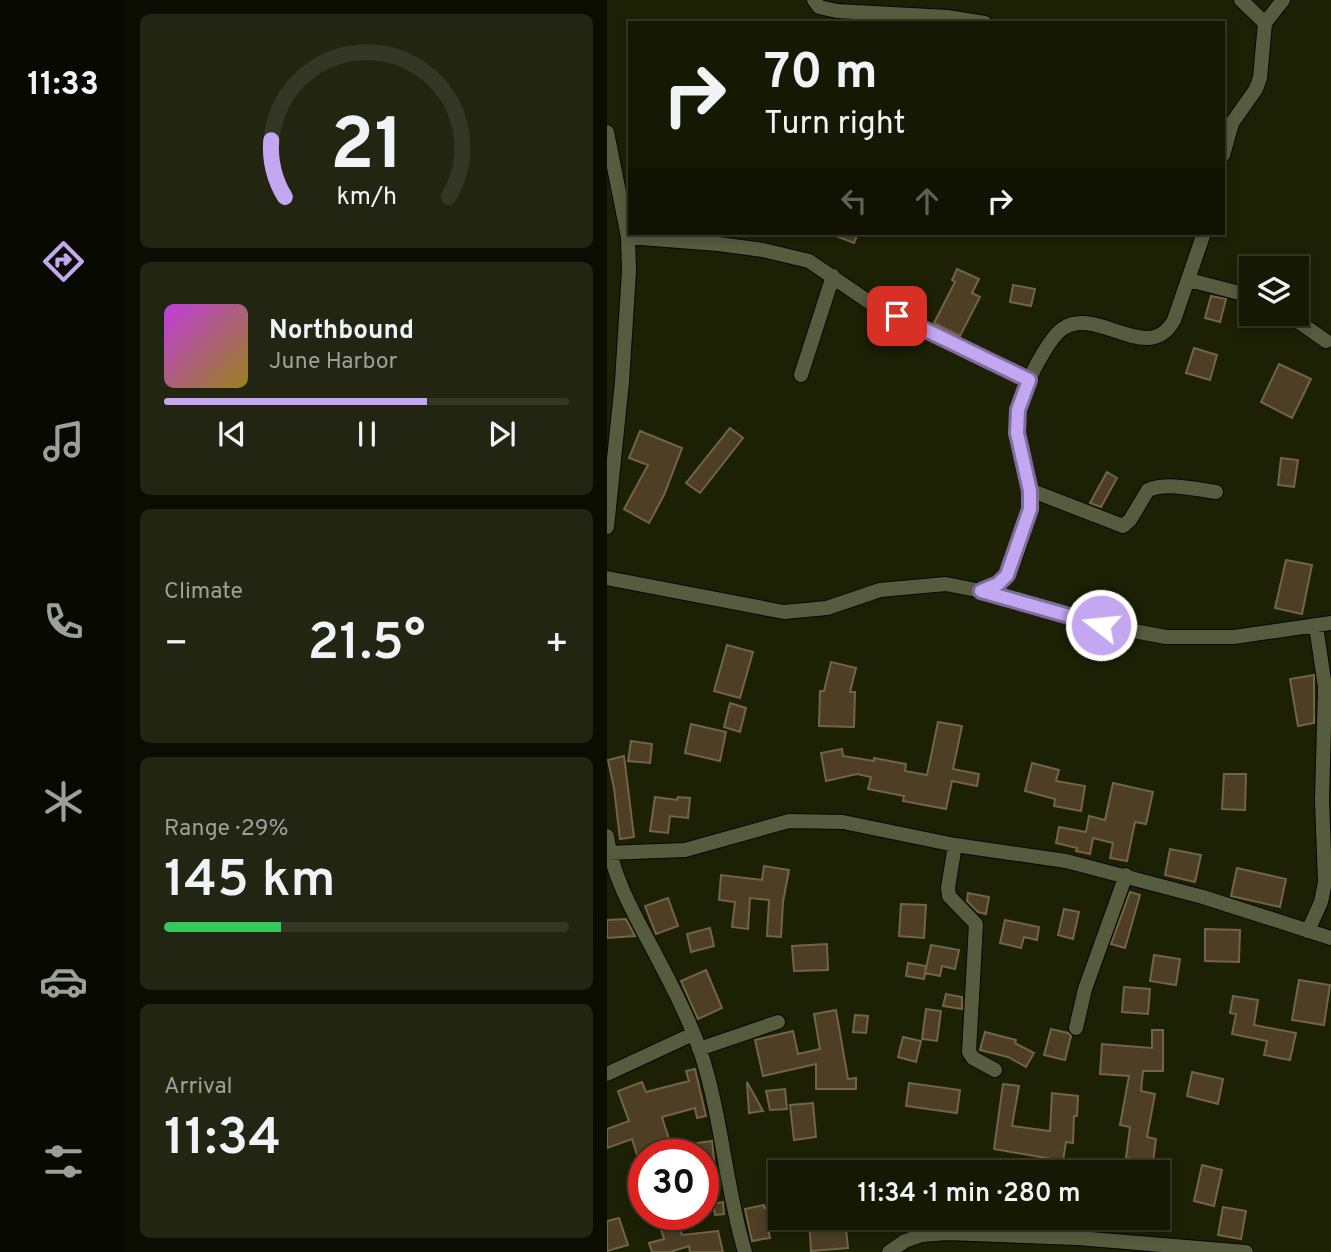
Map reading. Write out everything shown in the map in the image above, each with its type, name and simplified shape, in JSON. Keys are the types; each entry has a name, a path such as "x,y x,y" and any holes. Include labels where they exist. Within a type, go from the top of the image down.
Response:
{"street":[{"path":"814,0 819,7 837,11 947,17 972,21"},
{"path":"1241,0 1265,23"},
{"path":"1225,148 1232,123 1256,89 1260,78 1265,23 1283,0"},
{"path":"607,132 628,237 629,271 622,382 607,527"},
{"path":"981,591 998,584 1007,575 1030,509 1030,491 1017,433 1018,410 1029,380 1052,340 1063,328 1074,323 1148,339 1159,338 1168,332 1203,235"},
{"path":"628,237 718,243 809,261 875,306 1029,380"},
{"path":"801,375 833,276"},
{"path":"1189,280 1239,293"},
{"path":"1305,326 1326,341"},
{"path":"1030,491 1123,526 1130,520 1148,490 1156,487 1216,492"},
{"path":"607,578 784,612 827,608 895,588 945,584 981,591 1101,625 1166,637 1234,637 1331,623"},
{"path":"1308,931 1321,902 1325,882 1322,800 1325,687 1316,626"},
{"path":"608,853 685,850 789,821 843,822 955,845 1066,861 1126,875 1331,938"},
{"path":"607,836 608,853 622,889 670,982 699,1049 718,1118 728,1184 745,1252"},
{"path":"955,845 949,896 976,924 969,1052 973,1058 995,1070"},
{"path":"1076,1028 1085,989 1126,875"},
{"path":"699,1049 778,1022"},
{"path":"607,1074 693,1034"},
{"path":"889,1252 905,1241 923,1235 947,1233 1078,1238 1246,1252"}],"building":[{"path":"833,235 857,235 854,243"},
{"path":"957,269 979,279 972,293 980,297 960,336 934,323 955,282 952,280"},
{"path":"1013,285 1035,289 1031,306 1010,302"},
{"path":"1211,296 1226,299 1220,322 1205,318"},
{"path":"1194,348 1217,355 1210,380 1186,373"},
{"path":"1279,364 1311,379 1292,418 1261,402"},
{"path":"730,428 743,438 700,493 686,483"},
{"path":"640,431 682,448 664,495 649,523 624,509 648,465 629,458"},
{"path":"1281,458 1298,460 1294,487 1278,485"},
{"path":"1107,472 1117,478 1101,507 1090,503"},
{"path":"1286,560 1312,565 1302,614 1275,608"},
{"path":"727,645 753,652 740,698 714,691"},
{"path":"831,662 856,668 850,692 855,692 854,727 819,726 820,691 824,691"},
{"path":"1314,675 1314,723 1298,726 1290,679"},
{"path":"730,703 746,708 740,732 724,727"},
{"path":"938,722 962,726 953,769 979,774 977,786 952,781 946,809 903,801 904,796 868,789 871,777 857,774 826,781 821,753 842,749 843,756 906,764 905,771 927,775"},
{"path":"691,724 726,732 720,761 685,753"},
{"path":"631,741 652,744 650,763 628,761"},
{"path":"624,756 634,837 620,839 608,760"},
{"path":"1032,763 1059,770 1056,781 1085,786 1081,811 1054,806 1055,799 1025,791"},
{"path":"1224,774 1246,774 1245,810 1222,809"},
{"path":"1113,783 1153,792 1146,824 1135,822 1127,861 1110,858 1113,843 1093,838 1090,854 1056,843 1059,827 1086,832 1089,816 1105,820"},
{"path":"655,797 677,800 678,797 690,798 688,818 670,816 668,833 650,831"},
{"path":"1170,849 1201,855 1195,882 1165,875"},
{"path":"764,866 789,870 783,902 781,937 767,936 769,900 750,898 748,929 732,927 735,902 719,900 721,875 762,880"},
{"path":"1237,868 1286,879 1280,907 1231,896"},
{"path":"1130,892 1140,895 1125,948 1111,944"},
{"path":"968,893 989,897 986,914 978,912 967,901"},
{"path":"668,898 678,926 656,934 645,906"},
{"path":"901,904 926,905 924,938 899,936"},
{"path":"1064,909 1079,912 1073,939 1058,935"},
{"path":"626,919 635,936 607,938 607,920"},
{"path":"1005,920 1039,927 1037,940 1024,937 1021,948 1000,943"},
{"path":"710,928 714,946 691,952 687,934"},
{"path":"1205,929 1240,930 1239,962 1205,961"},
{"path":"827,944 828,970 794,971 792,946"},
{"path":"931,945 959,950 955,969 942,966 940,976 925,973"},
{"path":"1154,955 1180,959 1176,985 1150,981"},
{"path":"908,963 926,966 924,979 906,976"},
{"path":"706,970 722,1008 698,1019 681,981"},
{"path":"1299,980 1330,985 1324,1025 1292,1020"},
{"path":"1124,987 1150,989 1148,1014 1122,1012"},
{"path":"946,994 962,997 962,1009 943,1006"},
{"path":"1233,996 1258,1000 1254,1025 1296,1033 1290,1060 1264,1055 1267,1041 1232,1034 1236,1014 1230,1013"},
{"path":"926,1009 941,1011 937,1041 922,1039"},
{"path":"836,1010 848,1079 856,1078 856,1089 816,1089 816,1064 763,1076 755,1040 793,1031 798,1054 820,1049 814,1014"},
{"path":"855,1015 868,1016 866,1033 853,1032"},
{"path":"1051,1029 1071,1036 1065,1060 1044,1055"},
{"path":"1152,1030 1163,1030 1163,1071 1143,1071 1141,1091 1155,1094 1147,1137 1156,1139 1153,1160 1126,1158 1130,1127 1120,1125 1129,1076 1100,1074 1102,1044 1152,1048"},
{"path":"985,1032 1016,1040 1015,1043 1034,1053 1026,1067 1008,1057 980,1050"},
{"path":"903,1037 921,1041 916,1062 898,1057"},
{"path":"695,1069 706,1116 697,1118 695,1108 662,1117 669,1139 628,1139 607,1148 607,1129 629,1121 618,1091 642,1082 646,1092 689,1081 686,1071"},
{"path":"1192,1072 1223,1079 1218,1104 1187,1096"},
{"path":"747,1082 763,1111 749,1113"},
{"path":"909,1083 960,1090 957,1113 906,1106"},
{"path":"1003,1084 1019,1086 1012,1126 1050,1131 1052,1093 1078,1096 1073,1143 1066,1142 1063,1160 994,1149"},
{"path":"785,1089 787,1109 770,1110 766,1091"},
{"path":"813,1103 816,1137 794,1140 790,1105"},
{"path":"1202,1165 1222,1170 1214,1206 1194,1201"},
{"path":"723,1202 724,1214 719,1215 719,1203"},
{"path":"764,1205 764,1208 768,1207 770,1238 752,1241 745,1209"},
{"path":"1223,1207 1246,1211 1241,1239 1218,1235"},
{"path":"619,1218 628,1245 607,1251 607,1221"},
{"path":"661,1230 680,1230 682,1235 718,1231 723,1252 690,1252 689,1246 670,1252 652,1252 649,1243 664,1239"},
{"path":"810,1230 846,1230 848,1248 811,1251"}],"route":[{"path":"897,316 1029,380 1018,410 1017,433 1030,491 1030,509 1007,575 998,584 981,591 1101,625"}]}
